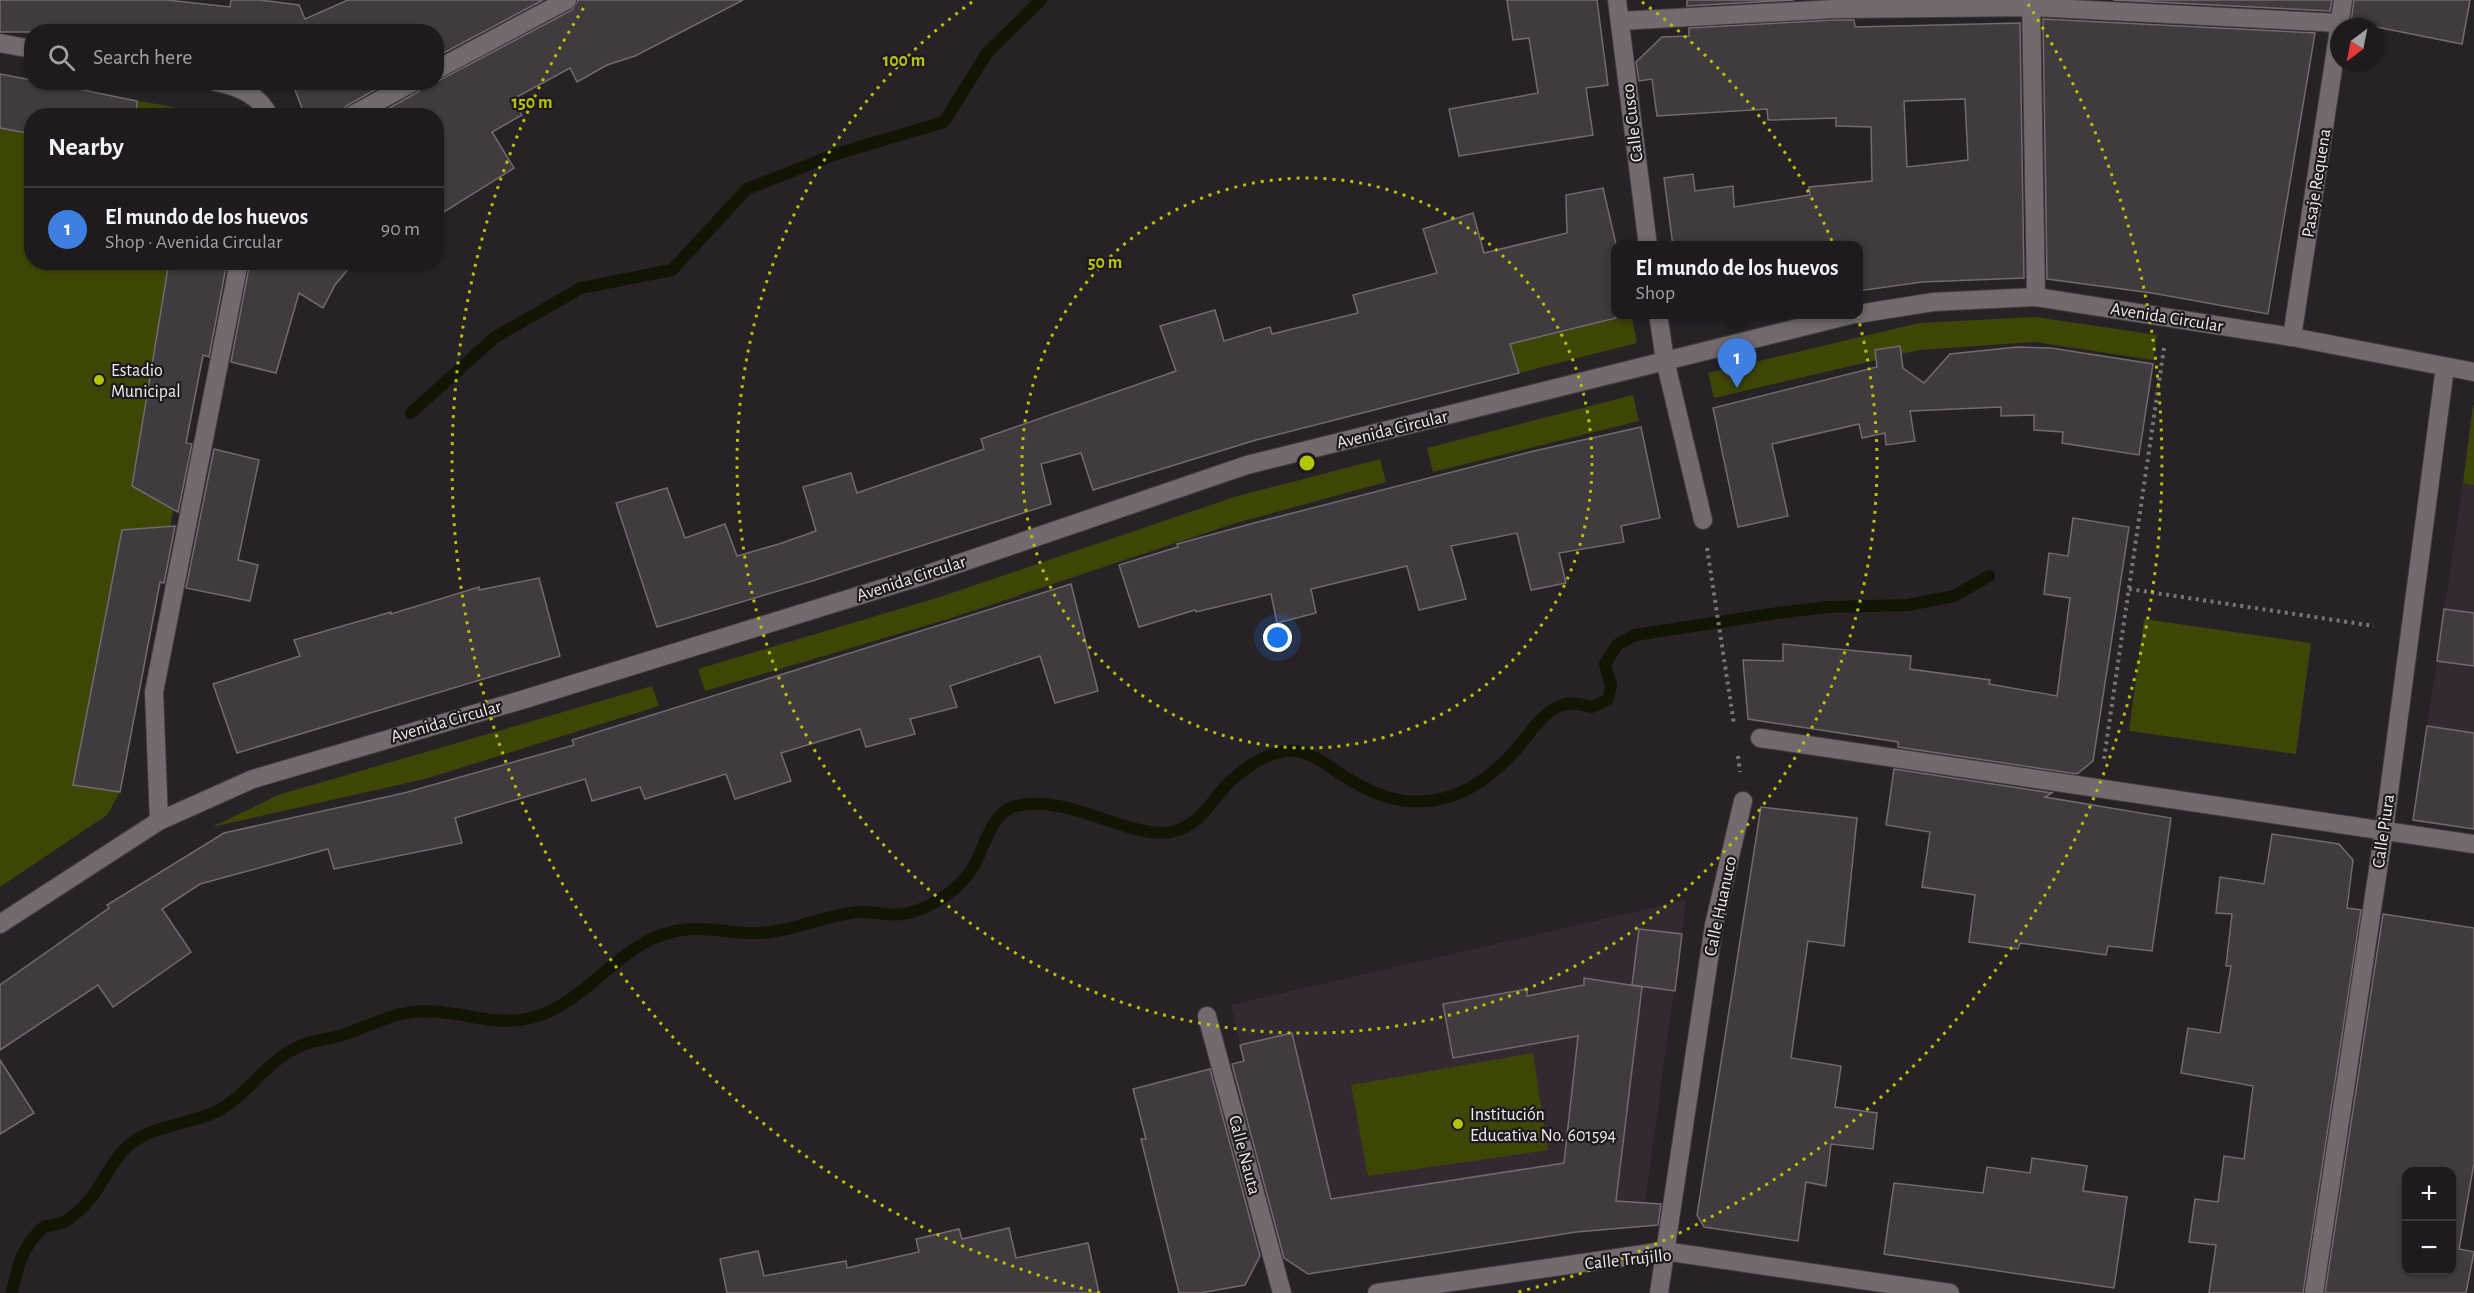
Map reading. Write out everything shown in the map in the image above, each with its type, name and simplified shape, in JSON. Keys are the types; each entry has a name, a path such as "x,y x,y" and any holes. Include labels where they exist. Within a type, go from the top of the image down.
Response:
{"street":[{"path":"444,66 567,0"},
{"name":"Calle Cusco","path":"1617,0 1647,241"},
{"name":"Pasaje Requena","path":"2340,18 2343,0"},
{"path":"1620,21 1834,9 2031,4 2330,25"},
{"path":"2031,4 2036,297"},
{"path":"0,43 24,48"},
{"name":"Pasaje Requena","path":"2292,337 2332,72"},
{"path":"243,90 264,108"},
{"path":"366,108 398,90"},
{"path":"159,821 154,692 237,270"},
{"name":"Avenida Circular","path":"1863,313 1933,302 2036,297 2292,337 2474,372"},
{"path":"1659,319 1665,360 1703,520"},
{"name":"Avenida Circular","path":"0,924 159,821 253,779 525,699 919,577 1247,465 1835,319"},
{"name":"Calle Piura","path":"2314,1293 2384,830 2445,367"},
{"path":"1760,738 2474,844"},
{"name":"Calle Huanuco","path":"1659,1293 1714,925 1743,801"},
{"name":"Calle Nauta","path":"1207,1016 1282,1293"},
{"name":"Calle Trujillo","path":"1377,1293 1664,1251 1950,1293"}],"path":[{"path":"2103,762 2164,348"},
{"path":"1703,520 1735,732"},
{"path":"2129,589 2374,626"},
{"path":"1737,744 1743,801"}],"shaded area":[{"path":"2463,483 2474,485 2474,790 2419,782"},
{"name":"Institución Educativa No. 601594","path":"1686,900 1642,1226 1576,1232 1308,1274 1282,1217 1231,1005"}],"green space":[{"name":"Estadio Municipal","path":"0,74 24,79 24,90 77,90 179,108 24,108 24,270 219,270 120,792 107,815 0,887"},
{"path":"2036,317 2157,335 2153,360 2035,342 1919,350 1714,398 1708,373 1919,323"},
{"path":"1611,319 1632,319 1637,343 1519,373 1510,343"},
{"path":"1633,395 1639,421 1433,472 1427,448"},
{"path":"2474,405 2474,485 2463,483"},
{"path":"1380,459 1386,482 1236,523 945,620 705,691 698,669 943,596 1234,497"},
{"path":"2144,619 2311,643 2296,754 2129,731"},
{"path":"652,686 659,706 425,779 212,827 278,795"},
{"path":"1533,1053 1548,1150 1368,1176 1351,1085"}],"building":[{"path":"0,0 167,0 230,7 231,0 260,0 299,5 305,19 348,0 543,0 444,53 444,24 24,24 24,32 0,32"},
{"path":"578,0 743,0 635,56 607,65 577,82 570,68 513,99 522,115 492,132 514,168 444,212 444,108 389,108 419,90 444,90 444,78 572,10"},
{"path":"1507,0 1597,0 1608,85 1586,88 1593,135 1459,156 1449,109 1538,93 1529,38 1513,40"},
{"path":"1687,0 1794,0 1687,6"},
{"path":"2113,0 2332,0 2330,11"},
{"path":"2354,0 2470,0 2462,44 2384,29 2384,18 2352,18"},
{"path":"2043,19 2315,33 2268,314 2152,293 2047,279"},
{"path":"1834,20 1854,20 1855,27 2020,23 2024,278 1922,282 1863,290 1863,241 1672,241 1664,178 1693,174 1695,191 1733,186 1734,207 1810,195 1809,187 1872,181 1871,127 1836,126 1836,118 1768,120 1767,109 1657,116 1652,79 1639,81 1636,62 1662,37 1689,36 1689,28","holes":["1965,99 1968,160 1907,167 1904,101"]},
{"path":"0,74 24,78 24,90 83,90 137,101 137,108 24,108 24,132 0,128"},
{"path":"295,90 375,90 345,108 302,108"},
{"path":"1603,188 1615,241 1611,241 1612,319 1510,344 1519,373 1256,440 1093,490 1081,453 1041,464 1051,504 812,581 657,627 616,503 667,488 685,538 725,524 737,556 779,544 816,531 803,487 851,473 857,493 984,449 981,439 1176,371 1160,326 1215,310 1224,341 1270,327 1272,334 1358,313 1353,295 1437,273 1423,229 1473,213 1484,253 1567,233 1566,195"},
{"path":"168,270 225,270 209,357 203,355 186,443 192,444 178,512 132,486"},
{"path":"248,270 347,270 335,285 323,308 299,293 276,373 231,362"},
{"path":"1900,346 1903,368 1924,383 1950,354 2017,347 2051,348 2153,364 2139,455 2062,443 2063,432 2034,430 2034,415 2001,416 2001,407 1910,411 1915,441 1886,445 1885,433 1862,438 1859,424 1772,444 1788,516 1738,527 1713,408 1877,367 1875,350"},
{"path":"1641,427 1660,518 1621,526 1624,542 1559,553 1566,583 1531,590 1517,533 1451,546 1466,599 1419,610 1407,566 1311,589 1316,613 1277,623 1271,594 1196,612 1195,610 1139,627 1119,565 1178,547 1177,544 1254,523 1534,451"},
{"path":"214,449 259,460 238,560 258,565 250,601 186,588"},
{"path":"2073,518 2129,527 2093,761 2077,774 1898,747 1898,742 1748,719 1743,660 1783,661 1783,644 1911,656 1910,669 1990,680 1989,684 2057,696 2070,598 2044,594 2049,553 2068,556"},
{"path":"175,526 164,583 160,582 120,792 73,785 122,530"},
{"path":"539,578 560,656 237,753 213,684 300,656 294,640 479,587 479,590"},
{"path":"1071,584 1098,691 1055,703 1040,656 950,686 957,707 910,719 915,734 866,747 860,729 781,753 791,781 735,799 726,774 645,799 640,787 592,801 585,779 455,818 462,843 334,869 328,849 200,884 162,909 191,952 113,1007 98,985 0,1050 0,985 109,908 107,905 224,833 404,793 574,745 572,740"},
{"path":"2444,609 2474,613 2474,666 2437,661"},
{"path":"2427,726 2474,733 2474,829 2413,820"},
{"path":"1894,769 2052,793 2045,797 2171,818 2152,951 2108,946 2106,955 2020,943 2018,949 1969,942 1975,895 1922,887 1930,832 1886,825"},
{"path":"1761,807 1857,818 1844,946 1808,941 1791,1058 1841,1066 1835,1107 1877,1113 1873,1149 1831,1144 1826,1186 1806,1182 1798,1241 1704,1227 1697,1215"},
{"path":"2272,834 2339,844 2353,860 2347,908 2361,910 2303,1293 2209,1293 2216,1245 2189,1242 2195,1199 2218,1202 2224,1156 2244,1159 2253,1086 2181,1073 2188,1028 2220,1033 2231,966 2226,966 2232,914 2216,913 2220,877 2264,884"},
{"path":"2383,914 2474,928 2474,1163 2459,1249 2474,1252 2466,1293 2325,1293"},
{"path":"1639,929 1682,934 1675,991 1632,985"},
{"path":"1584,978 1642,987 1616,1201 1661,1204 1658,1225 1576,1232 1308,1274 1284,1258 1232,1064 1244,1061 1240,1045 1292,1033 1331,1199 1564,1163 1578,1036 1453,1058 1443,1004 1527,989 1527,996 1584,985"},
{"path":"0,1060 34,1113 0,1134"},
{"path":"1210,1069 1260,1256 1245,1285 1200,1293 1179,1293 1141,1139 1146,1139 1133,1089"},
{"path":"2032,1158 2087,1166 2083,1191 2127,1197 2114,1288 1884,1254 1894,1183 1983,1193 1987,1167 2030,1173"},
{"path":"1009,1228 1016,1258 1088,1243 1099,1293 727,1293 720,1259 758,1251 764,1276 846,1261 847,1268 919,1252 916,1239 959,1229 962,1239"}],"waterway":[{"path":"411,413 494,338 581,288 672,270 747,189 836,154 944,122 987,53 1041,0"},
{"path":"12,1293 21,1259 34,1237 44,1227 65,1222 84,1206 114,1162 128,1146 146,1134 202,1117 223,1108 278,1059 306,1044 347,1034 393,1016 418,1011 515,1021 531,1018 571,999 641,945 660,935 682,930 770,932 857,912 905,914 920,909 946,895 961,883 976,862 992,826 1004,812 1015,806 1049,804 1143,831 1160,833 1175,831 1197,819 1223,789 1246,768 1265,757 1285,751 1301,752 1322,761 1348,779 1386,797 1412,802 1452,796 1471,788 1496,770 1542,719 1557,707 1572,703 1592,707 1608,699 1611,685 1605,664 1617,645 1635,635 1827,607 1908,605 1954,596 1989,576"}],"place":[{"name":"Estadio Municipal","path":"99,380"},
{"name":"El mundo de los huevos","path":"1737,388"},
{"name":"Institución Educativa No. 601594","path":"1458,1124"}]}
